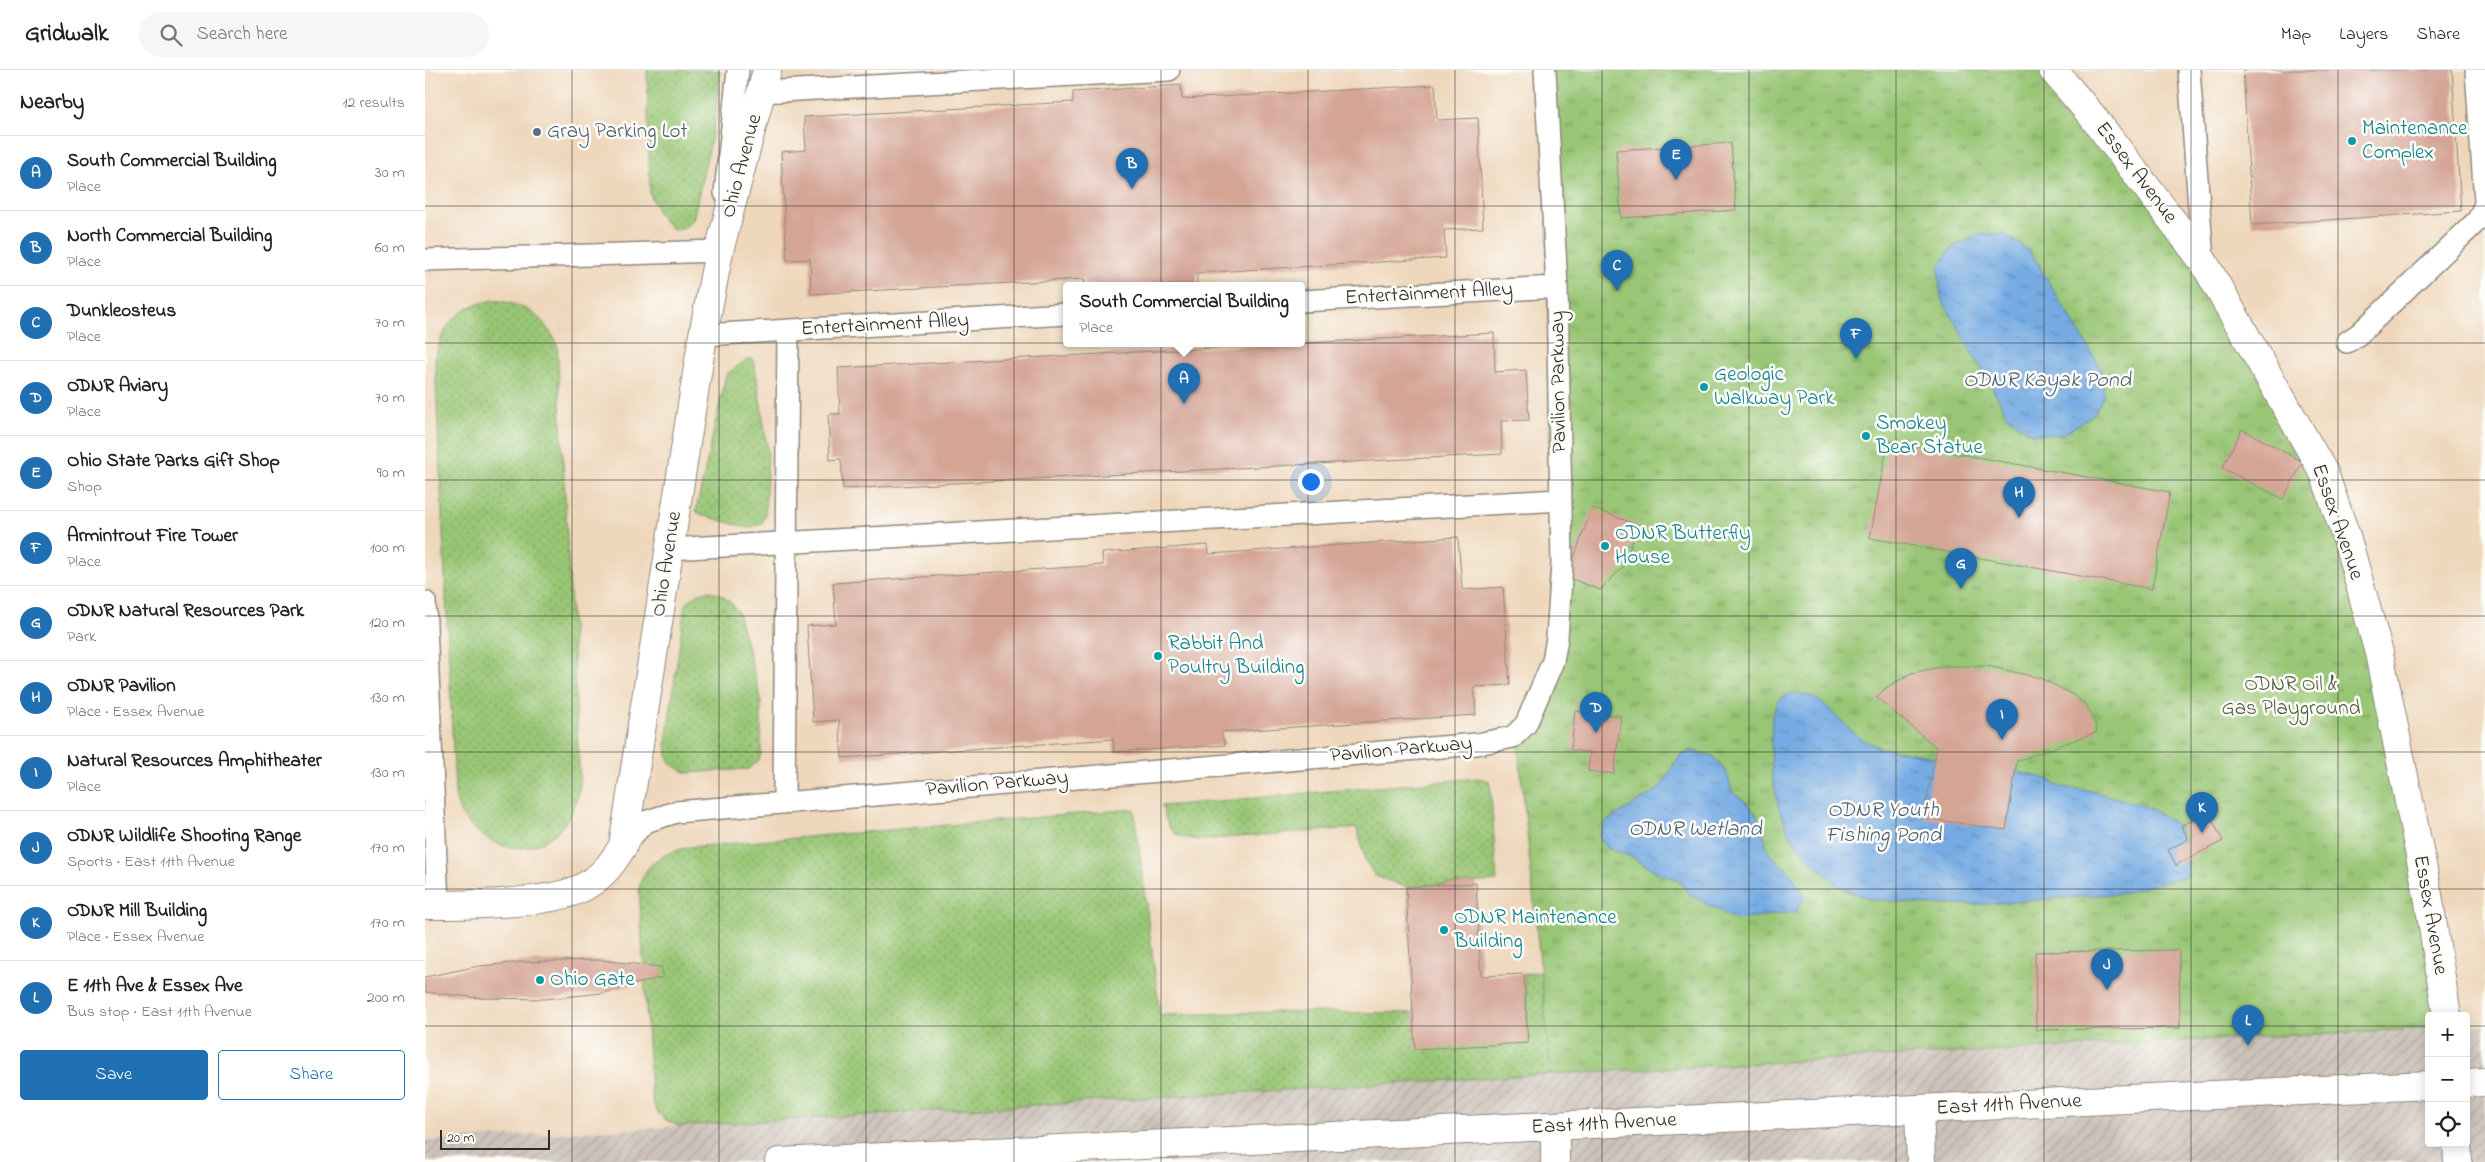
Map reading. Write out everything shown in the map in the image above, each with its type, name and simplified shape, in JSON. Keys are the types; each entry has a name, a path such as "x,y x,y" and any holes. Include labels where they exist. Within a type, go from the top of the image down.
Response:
{"street":[{"name":"Essex Avenue","path":"2053,70 2093,117 2203,261 2324,473 2347,539 2379,652 2428,895 2446,1012"},
{"name":"Ohio Avenue","path":"432,905 529,900 559,896 586,886 609,869 623,846 703,335 719,252 764,81"},
{"path":"2470,1083 2485,1082"},
{"name":"East 11th Avenue","path":"779,1162 1041,1156 1555,1126 2425,1085"},
{"path":"1919,1109 1921,1162"},
{"path":"1555,1126 1555,1162"},
{"path":"2457,1147 2458,1162"}],"lane":[{"path":"425,260 719,252 738,70"},
{"path":"764,81 1169,70"},
{"name":"Pavilion Parkway","path":"623,846 645,822 676,812 784,801 1467,745 1513,737 1526,724 1553,661 1557,638 1562,564 1557,287 1545,70"},
{"path":"2189,70 2203,261"},
{"path":"2347,342 2359,334 2479,220 2485,203 2476,70"},
{"name":"Entertainment Alley","path":"1305,301 1557,287"},
{"name":"Entertainment Alley","path":"703,335 1063,314"},
{"path":"784,801 788,330"},
{"path":"669,549 1561,500"},
{"path":"425,602 432,905"}],"shaded area":[{"path":"425,70 2485,70 2485,1025 2470,1026 2470,1012 2425,1012 2425,1028 1551,1074 425,1141"},
{"path":"2485,1025 2485,1162 425,1162 425,1141 1551,1074 2425,1028 2425,1147 2470,1147 2470,1026"}],"green space":[{"path":"647,70 720,70 716,117 693,220 683,229 677,230 670,227 659,215 650,194"},
{"name":"ODNR Oil & Gas Playground","path":"1545,70 2053,70 2203,261 2347,539 2446,1012 2425,1012 2425,1028 1551,1074 1517,733 1553,661"},
{"path":"494,300 516,305 532,312 545,325 557,343 580,784 576,802 568,818 558,831 545,841 530,847 514,848 498,844 472,827 460,812 455,793 435,361 442,338 453,320 470,307"},
{"path":"747,359 752,359 755,365 768,452 765,516 762,523 749,528 701,515 696,511 726,375"},
{"path":"708,591 726,598 738,612 761,699 761,753 759,760 748,769 687,773 671,764 667,755 666,742 685,605 697,594"},
{"path":"1478,778 1490,781 1497,881 1406,887 1375,876 1365,860 1357,828 1199,840 1182,837 1169,828 1162,806"},
{"path":"1134,809 1160,1015 1271,1012 1414,1013 1528,1042 1524,974 1541,972 1551,1074 679,1126 663,1118 654,1106 651,1094 639,888 646,871 664,855 690,847"}],"water":[{"name":"ODNR Kayak Pond","path":"1980,234 2005,234 2030,251 2102,370 2104,395 2094,414 2062,435 2031,434 2009,418 1941,298 1938,268 1952,247"},
{"name":"ODNR Youth Fishing Pond","path":"1792,693 1813,697 1861,738 1878,747 2020,772 2047,779 2061,787 2092,791 2148,807 2178,826 2187,855 2187,876 2124,893 1987,904 1928,905 1870,899 1842,889 1808,858 1790,835 1779,809 1772,776 1772,716 1780,698"},
{"name":"ODNR Wetland","path":"1693,751 1713,756 1727,773 1732,792 1746,802 1757,815 1769,853 1790,872 1805,897 1797,911 1736,920 1690,895 1678,880 1657,872 1632,857 1606,848 1599,836 1605,822 1659,789 1680,755"}],"building":[{"name":"Maintenance Complex","path":"2243,70 2452,70 2461,211 2252,225"},
{"path":"1181,85 1182,99 1435,85 1437,120 1478,118 1483,228 1444,230 1446,258 1197,273 1197,282 1084,282 1084,279 811,294 810,259 787,260 781,152 806,150 804,117 1073,102 1073,92"},
{"path":"1731,143 1736,210 1621,218 1616,150"},
{"path":"1494,333 1495,372 1526,370 1529,420 1501,421 1502,454 843,489 841,459 830,460 828,414 840,414 838,368 1232,347 1305,347 1305,343"},
{"path":"2242,429 2303,462 2283,499 2222,468"},
{"path":"1888,441 2170,492 2152,589 1870,538"},
{"name":"ODNR Butterfly House","path":"1592,508 1638,525 1623,567 1600,590 1567,577"},
{"name":"Rabbit And Poultry Building","path":"1458,537 1462,590 1503,587 1510,685 1474,687 1476,715 1221,732 1225,745 1114,752 1113,739 842,758 839,720 813,722 807,626 836,624 833,583 1103,565 1102,553 1208,545 1209,554"},
{"path":"1946,666 1987,666 2041,678 2070,693 2084,703 2093,716 2097,732 2017,761 2006,830 1923,818 1937,748 1876,697 1886,688 1911,673"},
{"path":"1575,711 1621,716 1614,774 1588,771 1590,752 1571,750"},
{"path":"2208,812 2223,841 2176,865 2168,850 2188,839 2181,826"},
{"name":"ODNR Maintenance Building","path":"1476,883 1481,976 1524,974 1528,1043 1415,1049 1406,887"},
{"path":"2179,950 2180,1028 2036,1030 2035,952"},
{"name":"Ohio Gate","path":"600,960 662,967 663,977 602,993 545,999 481,998 425,992 425,977 479,966 522,962"}],"place":[{"name":"Gray Parking Lot","path":"537,132"},
{"name":"Maintenance Complex","path":"2352,141"},
{"name":"Ohio State Parks Gift Shop","path":"1676,180"},
{"name":"North Commercial Building","path":"1132,189"},
{"name":"Dunkleosteus","path":"1617,291"},
{"name":"Armintrout Fire Tower","path":"1856,359"},
{"name":"Geologic Walkway Park","path":"1704,387"},
{"name":"South Commercial Building","path":"1184,404"},
{"name":"Smokey Bear Statue","path":"1866,436"},
{"name":"ODNR Pavilion","path":"2019,518"},
{"name":"ODNR Butterfly House","path":"1605,546"},
{"name":"ODNR Natural Resources Park","path":"1961,589"},
{"name":"Rabbit And Poultry Building","path":"1158,656"},
{"name":"ODNR Aviary","path":"1596,733"},
{"name":"Natural Resources Amphitheater","path":"2002,740"},
{"name":"ODNR Mill Building","path":"2202,833"},
{"name":"ODNR Maintenance Building","path":"1444,930"},
{"name":"Ohio Gate","path":"540,980"},
{"name":"ODNR Wildlife Shooting Range","path":"2107,990"},
{"name":"E 11th Ave & Essex Ave","path":"2248,1046"}]}
